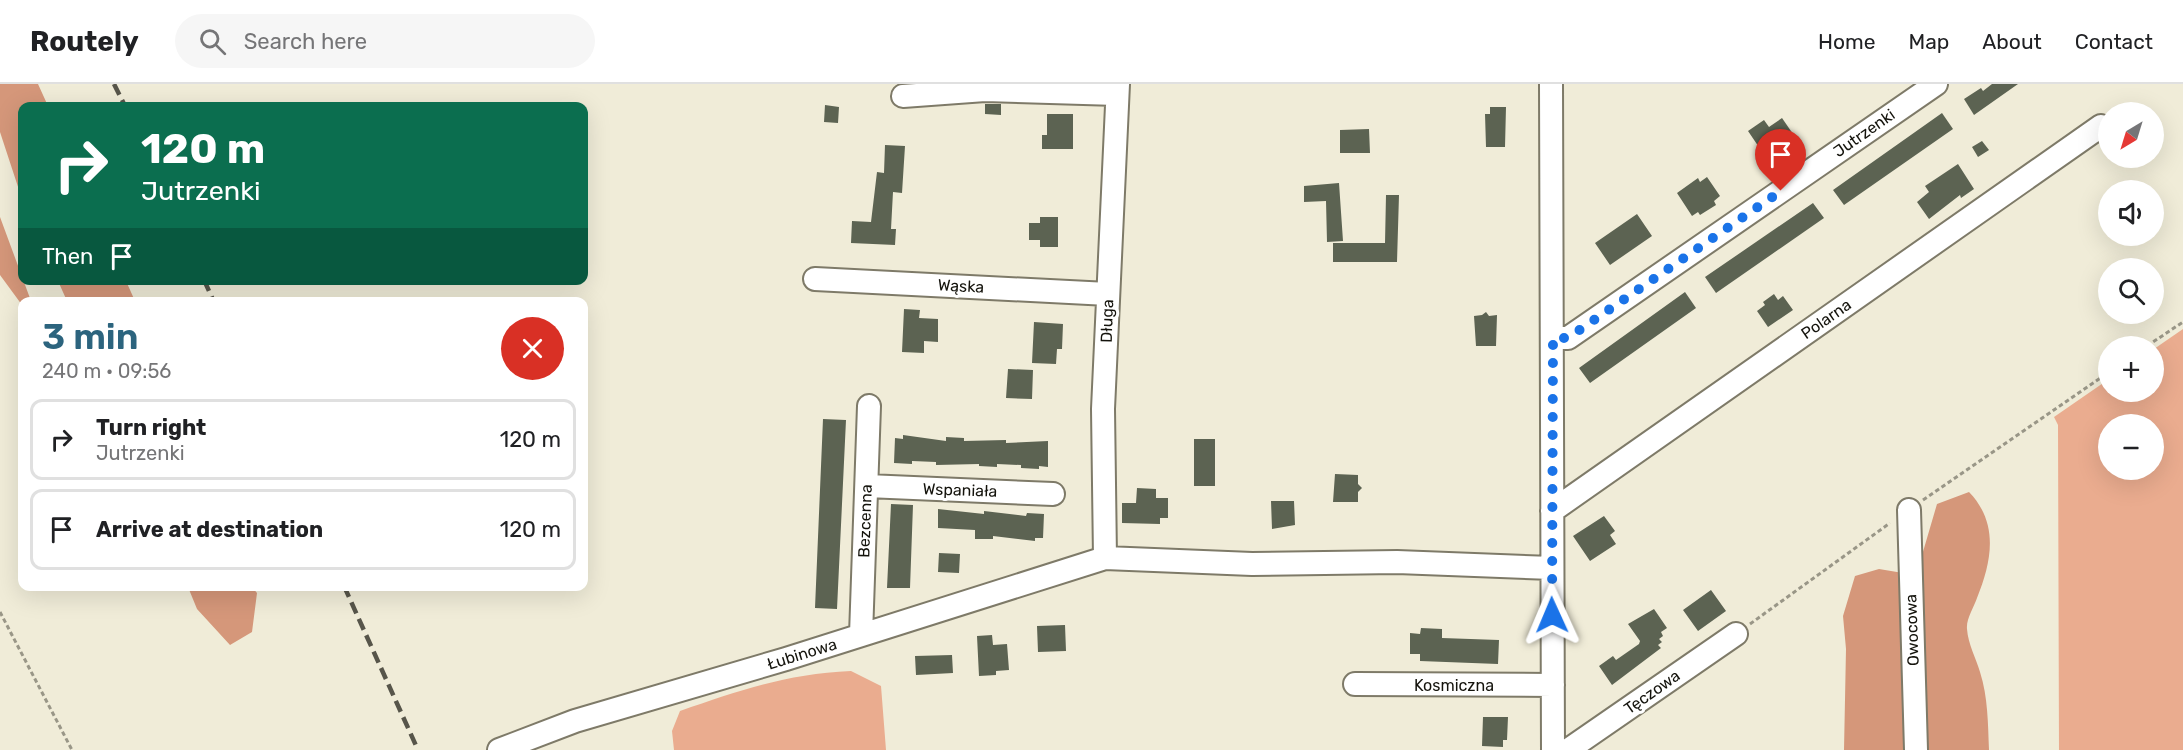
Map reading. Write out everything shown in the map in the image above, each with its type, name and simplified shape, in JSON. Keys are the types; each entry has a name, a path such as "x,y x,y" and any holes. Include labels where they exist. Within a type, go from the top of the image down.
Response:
{"street":[{"path":"1551,84 1553,750"},
{"name":"Jutrzenki","path":"1553,338 1568,338 1936,84"},
{"path":"903,96 985,90 1117,89"},
{"name":"Długa","path":"1105,558 1103,408 1117,89"},
{"name":"Polarna","path":"1552,511 2098,128"},
{"name":"Wąska","path":"815,279 1108,294"},
{"name":"Bezcenna","path":"861,635 869,406"},
{"name":"Wspaniała","path":"867,486 1053,494"},
{"name":"Owocowa","path":"1909,510 1916,750"},
{"name":"Łubinowa","path":"499,750 575,721 861,635 1105,558 1252,564 1397,562 1552,568"},
{"name":"Tęczowa","path":"1568,750 1736,634"},
{"name":"Kosmiczna","path":"1355,684 1553,685"}],"path":[{"path":"2161,336 2183,322"},
{"path":"0,612 72,750"}],"shaded area":[{"path":"0,84 38,84 46,102 18,102 18,187 0,132"},
{"path":"0,217 18,266 18,285 25,285 30,297 18,297 18,300 0,275"},
{"path":"60,285 128,285 133,297 65,297"},
{"path":"2183,329 2183,750 2059,750 2058,425 2054,417 2098,387 2098,402 2164,402 2164,342"},
{"path":"1969,492 1979,504 1989,529 1990,543 1986,570 1967,629 1985,691 1989,750 1844,750 1846,649 1843,616 1855,576 1879,569 1903,573 1920,562 1937,504"},
{"path":"190,591 255,591 257,593 252,632 230,645 197,609"},
{"path":"851,671 881,686 886,750 674,750 672,731 680,711 723,696 785,679"}],"building":[{"path":"1992,84 2018,84 1974,115 1964,99 1981,88 1983,91"},
{"path":"985,104 1001,104 1001,115 985,114"},
{"path":"825,105 839,107 838,123 824,122"},
{"path":"1490,107 1506,107 1505,147 1486,147 1485,114 1490,114"},
{"path":"1942,113 1953,129 1844,205 1833,190"},
{"path":"1047,114 1073,114 1073,149 1042,149 1042,135 1047,135"},
{"path":"1782,118 1793,134 1775,147 1782,158 1771,165 1748,131 1764,120 1769,127"},
{"path":"1369,129 1370,153 1340,153 1340,130"},
{"path":"1982,141 1989,150 1978,157 1972,147"},
{"path":"885,145 905,146 902,193 893,192 891,229 896,229 895,245 851,243 852,221 871,222 877,172 884,173"},
{"path":"1958,164 1974,189 1961,198 1960,195 1929,219 1917,202 1929,192 1925,186"},
{"path":"1707,177 1720,196 1714,201 1716,205 1700,215 1698,212 1692,216 1677,193 1698,178 1700,182"},
{"path":"1339,183 1343,241 1327,242 1326,201 1304,202 1304,186"},
{"path":"1386,195 1399,195 1397,262 1333,262 1333,243 1385,243"},
{"path":"1813,203 1824,218 1716,293 1705,277"},
{"path":"1637,214 1652,236 1610,265 1595,243"},
{"path":"1040,217 1058,217 1058,247 1040,247 1040,240 1029,240 1029,223 1040,223"},
{"path":"1685,292 1696,308 1590,383 1579,368"},
{"path":"1774,294 1778,300 1783,296 1793,310 1768,327 1757,311 1765,305 1763,302"},
{"path":"904,309 920,310 919,318 938,319 938,342 924,341 924,353 902,352"},
{"path":"1486,312 1489,316 1497,315 1496,346 1476,346 1474,316"},
{"path":"1034,322 1063,324 1062,349 1057,349 1056,364 1032,363"},
{"path":"1008,369 1033,370 1032,399 1006,398"},
{"path":"823,419 846,420 837,609 815,608"},
{"path":"903,435 946,441 946,437 964,438 964,441 1006,440 1006,443 1048,441 1048,467 1039,466 1039,469 1021,468 1021,465 997,464 997,467 979,466 979,464 936,465 936,462 912,461 912,464 894,463 895,438 903,439"},
{"path":"1194,439 1215,439 1215,486 1194,486"},
{"path":"1335,474 1358,475 1358,484 1362,488 1358,492 1358,502 1333,502"},
{"path":"1137,488 1156,489 1156,498 1168,498 1168,518 1160,518 1160,524 1122,523 1122,503 1136,503"},
{"path":"1271,501 1294,501 1295,525 1272,529"},
{"path":"891,504 913,505 910,588 887,588"},
{"path":"938,509 1026,516 1027,513 1044,514 1043,538 1035,538 1035,541 993,536 993,539 975,539 975,530 938,528"},
{"path":"1604,516 1615,531 1610,535 1616,544 1590,561 1573,536"},
{"path":"939,553 960,554 959,573 938,572"},
{"path":"1711,590 1726,611 1698,631 1683,610"},
{"path":"1654,609 1667,628 1661,632 1663,636 1659,639 1662,642 1658,645 1661,648 1612,685 1599,666 1613,656 1616,660 1639,644 1640,641 1628,624"},
{"path":"1065,625 1066,651 1038,652 1037,626"},
{"path":"1421,628 1442,629 1442,638 1499,640 1498,664 1420,661 1420,654 1410,654 1410,633 1420,634"},
{"path":"992,635 993,645 1007,644 1009,670 996,671 996,675 979,676 977,636"},
{"path":"952,655 953,673 916,675 915,656"},
{"path":"1483,717 1508,717 1507,740 1503,740 1503,747 1482,746"}],"railway":[{"path":"114,84 123,102"},
{"path":"206,285 212,297"},
{"path":"346,591 418,750"}],"route":[{"path":"1552,615 1553,338 1568,338 1781,191"}]}
